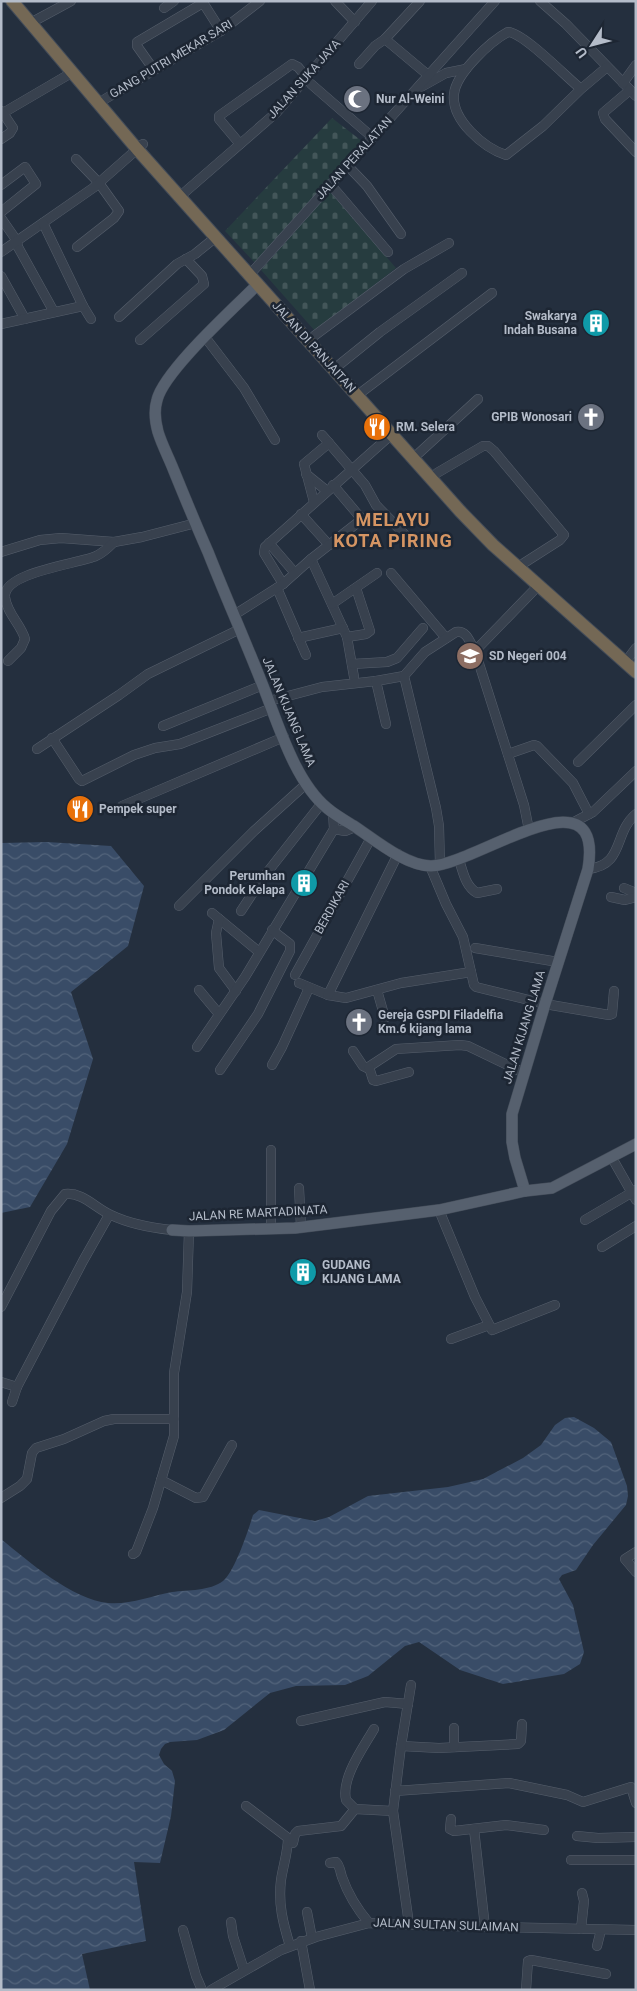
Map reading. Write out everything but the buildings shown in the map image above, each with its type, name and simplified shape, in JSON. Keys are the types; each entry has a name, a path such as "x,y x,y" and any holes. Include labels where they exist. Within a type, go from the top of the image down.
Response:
{"highway":[{"name":"JALAN DI PANJAITAN","path":"12,1 122,125 257,285 392,434 437,473 497,538 524,563 634,655"},
{"name":"JALAN DI PANJAITAN","path":"19,1 105,99 122,125"},
{"name":"JALAN DI PANJAITAN","path":"140,146 185,192 363,391 487,538 538,586 636,672"}],"main road":[{"name":"JALAN KIJANG LAMA","path":"257,285 205,337 163,386 158,396 156,409 158,433 270,704 306,784 321,804 332,814 370,838 416,863 435,865"},
{"path":"435,865 459,860 529,830 557,822 574,822"},
{"name":"JALAN KIJANG LAMA","path":"524,1191 515,1158 512,1120 516,1098 588,870 590,852 588,837 583,828 574,822"},
{"name":"JALAN RE MARTADINATA","path":"172,1230 301,1227 438,1210 524,1191 552,1188 636,1144"}],"street":[{"path":"36,20 71,1"},
{"path":"164,8 174,1"},
{"name":"GANG PUTRI MEKAR SARI","path":"105,99 221,31 260,1"},
{"path":"335,1 355,22"},
{"name":"JALAN SUKA JAYA","path":"185,192 277,112 309,81 372,1"},
{"path":"359,64 420,1"},
{"name":"JALAN PERALATAN","path":"254,270 495,1"},
{"path":"540,1 566,24 633,93 603,113 605,119 636,152"},
{"path":"154,70 137,46 137,42 202,2 221,31"},
{"path":"581,89 530,44 511,31 495,42 466,69 457,84 454,94 455,105 462,120 476,137 493,150 506,155 543,126 607,67"},
{"path":"385,39 428,75"},
{"path":"240,144 223,125 219,116 292,64 372,137"},
{"path":"622,83 636,65"},
{"path":"413,92 442,75 466,69"},
{"path":"1,139 10,133 13,128 2,112 74,72"},
{"path":"1,252 16,244 43,222 99,183 140,146"},
{"path":"76,159 99,183 117,207 119,213 77,248"},
{"path":"348,165 367,186 401,234"},
{"path":"1,185 25,167 36,184 1,212"},
{"path":"330,184 388,252"},
{"path":"1,218 54,312"},
{"path":"43,222 91,319"},
{"path":"1,227 16,244"},
{"path":"118,317 177,264 195,254 216,237"},
{"path":"314,336 404,270 449,243"},
{"path":"140,340 204,284 202,276 186,259"},
{"path":"339,365 380,332 462,273"},
{"path":"1,276 25,319"},
{"path":"363,391 492,293"},
{"path":"1,324 84,306"},
{"path":"205,337 244,388 275,440"},
{"path":"416,456 478,399"},
{"path":"306,655 264,549 314,502 392,434"},
{"path":"322,435 365,485 376,504 414,544"},
{"path":"314,502 304,464 329,443"},
{"path":"437,473 483,446 488,446 494,451 564,535 560,540 524,563"},
{"path":"234,615 280,586 361,519 330,488 306,474"},
{"path":"301,514 329,545"},
{"path":"1,552 40,540 61,538 114,542 196,524"},
{"path":"8,661 21,648 25,639 6,602 5,593 8,588 28,576 47,569 96,556 114,542"},
{"path":"269,543 295,573"},
{"path":"311,559 347,636 354,677"},
{"path":"391,573 446,638"},
{"path":"332,604 377,574"},
{"path":"475,651 538,586"},
{"path":"347,636 366,634 370,631 356,588"},
{"path":"298,638 343,628"},
{"path":"352,664 387,662 396,658 423,628"},
{"path":"37,749 164,664 240,629"},
{"path":"52,738 82,781 134,755 155,748 180,744 270,704 322,687 404,676 420,657 456,632 463,632 475,651 526,812 529,830"},
{"path":"404,676 438,816 435,865 446,904 463,938 475,986 545,1004 609,1015 614,1010 614,991"},
{"path":"376,681 386,724"},
{"path":"163,726 263,685"},
{"path":"578,762 636,705"},
{"path":"122,806 284,737"},
{"path":"508,754 534,745 537,746 573,783 590,814"},
{"path":"574,822 590,814 636,771"},
{"path":"179,906 254,830 306,784"},
{"path":"241,911 262,879 321,804"},
{"path":"197,1047 236,991 334,829 332,814"},
{"path":"588,870 602,867 611,860 626,825 636,814"},
{"path":"334,829 345,831 355,827"},
{"name":"BERDIKARI","path":"370,838 297,979 309,988 328,995 346,998 401,983 471,972"},
{"path":"328,995 398,854"},
{"path":"459,860 467,882 474,892 497,888"},
{"path":"624,888 636,893"},
{"path":"611,897 625,900 636,897"},
{"path":"236,991 219,968 215,916 259,952"},
{"path":"220,1070 258,1014 290,951 290,944 272,930"},
{"path":"475,948 558,962"},
{"path":"272,1065 309,988"},
{"path":"199,990 219,1014"},
{"path":"377,990 385,1018"},
{"path":"353,1051 363,1066 369,1067 396,1048 452,1044 468,1046 524,1073"},
{"path":"369,1067 373,1080 376,1081 409,1072"},
{"path":"271,1150 271,1228"},
{"path":"585,1220 634,1194 612,1158"},
{"path":"298,1188 301,1227"},
{"name":"JALAN RE MARTADINATA","path":"1,1307 51,1211 65,1194 77,1194 109,1215 152,1228 172,1230"},
{"path":"438,1210 489,1325 494,1330 555,1305"},
{"path":"12,1402 17,1387 109,1215"},
{"path":"602,1247 636,1226"},
{"path":"133,1554 136,1552 174,1436 174,1373 187,1292 189,1231"},
{"path":"450,1339 489,1325"},
{"path":"1,1382 17,1387"},
{"path":"1,1498 24,1483 28,1476 32,1453 40,1446 64,1439 104,1421 114,1419 174,1419"},
{"path":"161,1480 190,1496 200,1498 205,1495 232,1445"},
{"path":"636,1552 625,1560 636,1572"},
{"path":"409,1924 394,1811 401,1746 411,1685"},
{"path":"301,1721 384,1702 408,1704"},
{"path":"401,1746 454,1747 518,1744 521,1741 522,1724"},
{"path":"454,1728 454,1747"},
{"path":"374,1729 353,1765 345,1793 346,1800 355,1809 394,1811"},
{"path":"395,1792 509,1783 567,1795 583,1802 631,1786 636,1803"},
{"path":"246,1806 288,1838 281,1880 280,1900 281,1917 290,1946"},
{"path":"293,1843 295,1834 298,1831 340,1826 355,1809"},
{"path":"451,1819 452,1831 506,1825 544,1830"},
{"path":"474,1829 485,1927"},
{"path":"577,1836 598,1838 636,1837"},
{"path":"571,1860 636,1860"},
{"path":"330,1863 336,1862 339,1864 342,1877 356,1906 369,1923"},
{"path":"581,1929 584,1901 582,1894"},
{"path":"307,1912 312,1938"},
{"path":"231,1922 244,1970"},
{"name":"JALAN SULTAN SULAIMAN","path":"211,1990 290,1946 312,1938 369,1923 636,1930"},
{"path":"183,1930 202,1990"},
{"path":"597,1946 600,1930"},
{"path":"300,1942 310,1990"},
{"path":"526,1990 527,1966 528,1961 531,1960 606,1974"}],"green space":[{"path":"332,118 363,142 255,263 225,231"},
{"path":"330,192 396,268 315,331 261,270"}],"water":[{"path":"47,842 111,846 144,886 128,946 71,992 93,1059 67,1144 30,1207 1,1213 1,843"},
{"path":"574,1417 594,1428 611,1442 627,1486 628,1496 626,1505 593,1545 576,1570 562,1575 559,1579 573,1605 584,1652 580,1664 564,1674 503,1684 460,1670 419,1642 405,1646 368,1676 345,1685 296,1686 270,1693 224,1730 197,1740 165,1744 159,1755 164,1764 172,1771 175,1781 171,1816 160,1863 134,1862 146,1941 82,1954 90,1990 1,1990 1,1539 52,1578 80,1595 94,1600 108,1603 124,1603 172,1592 212,1587 228,1576 241,1550 253,1515 259,1510 315,1521 329,1517 368,1496 448,1487 483,1479 523,1458 541,1445 555,1425 565,1418"}],"place":[{"name":"Nur Al-Weini","path":"357,99"},
{"name":"Swakarya Indah Busana","path":"596,323"},
{"name":"GPIB Wonosari","path":"591,417"},
{"name":"RM. Selera","path":"377,427"},
{"name":"SD Negeri 004","path":"470,656"},
{"name":"Pempek super","path":"80,809"},
{"name":"Perumhan Pondok Kelapa","path":"304,883"},
{"name":"Gereja GSPDI Filadelfia Km.6 kijang lama","path":"359,1022"},
{"name":"GUDANG KIJANG LAMA","path":"303,1272"}],"district":[{"name":"MELAYU KOTA PIRING","path":"393,530"}]}
